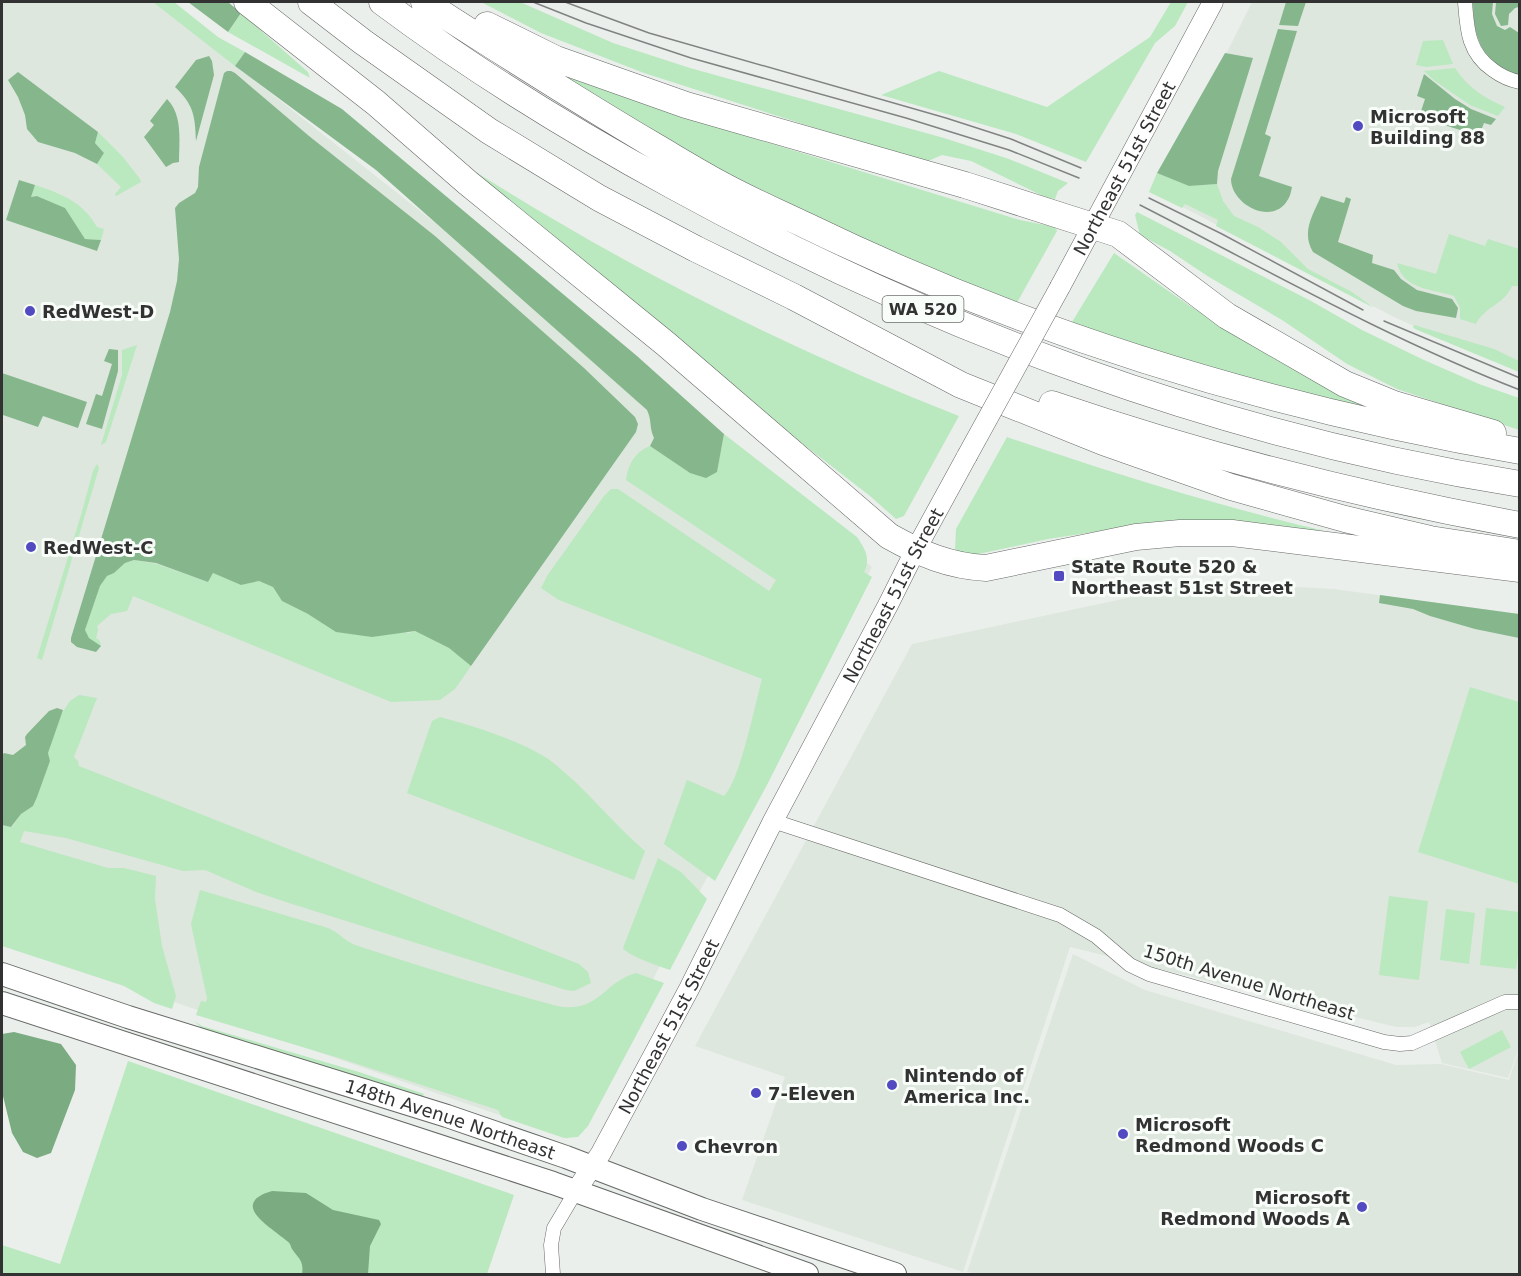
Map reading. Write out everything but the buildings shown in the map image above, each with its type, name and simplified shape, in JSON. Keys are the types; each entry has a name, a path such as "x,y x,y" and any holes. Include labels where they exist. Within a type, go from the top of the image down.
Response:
{"highway":[{"path":"247,2 376,103 468,183 666,344 889,536 915,551 963,567 986,568 1136,537 1180,533 1232,533 1520,569"},
{"name":"WA 520","path":"311,2 382,56 489,131 599,198 794,297 1022,393 1121,428 1258,468 1429,508 1520,525"},
{"name":"WA 520","path":"382,2 509,89 618,156 718,211 835,270 947,320 1124,385 1293,437 1443,472 1520,484"},
{"path":"424,2 520,65 726,187 850,247 951,292 1141,361 1309,407 1443,438 1520,451"},
{"path":"448,2 508,37 556,59 609,79 686,105 965,185 1118,234 1227,316 1345,384 1395,404 1520,440"},
{"path":"794,297 961,385 1103,442 1232,487 1345,519 1430,538 1520,553"}],"main road":[{"name":"Northeast 51st Street","path":"576,1191 592,1167 689,989 773,821 915,551 1214,2"},
{"name":"148th Avenue Northeast","path":"2,974 128,1017 447,1116 702,1209 895,1275"},
{"name":"148th Avenue Northeast","path":"2,1003 576,1191 807,1275"}],"street":[{"path":"1465,2 1467,34 1477,57 1503,77 1520,82"},
{"name":"150th Avenue Northeast","path":"773,821 1060,915 1096,936 1130,965 1149,974 1384,1042 1412,1043 1505,1002 1520,1002"},
{"path":"553,1275 550,1245 554,1228 576,1191"}],"shaded area":[{"path":"2,2 155,2 872,567 568,1139 2,942"},
{"path":"153,2 174,2 218,37 245,52 235,66"},
{"path":"188,2 228,2 241,13 228,32"},
{"path":"481,2 520,2 613,43 690,68 944,138 1009,159 1068,183 1058,191 1055,199 1045,197 971,161 942,155 926,162 893,153 644,73 541,33"},
{"path":"1171,2 1188,2 1175,26 1155,43 1086,162 1016,134 881,95 939,71 1047,107 1150,37"},
{"path":"1252,2 1519,2 1519,370 1467,350 1394,317 1150,190 1223,60"},
{"path":"1286,2 1306,2 1298,26 1279,25"},
{"path":"1473,2 1493,2 1492,14 1497,26 1505,30 1510,27 1519,33 1519,75 1496,64 1482,48 1475,27"},
{"path":"1496,2 1519,2 1519,7 1509,14 1508,25 1501,26 1495,14"},
{"path":"241,13 308,72 310,78 228,32"},
{"path":"1278,29 1297,31 1265,134 1271,137 1259,176 1292,187 1288,199 1280,208 1272,212 1262,212 1244,204 1233,188 1231,179"},
{"path":"1443,40 1453,64 1426,67 1416,65 1423,41"},
{"path":"245,52 342,109 637,356 724,434 717,472 706,478 690,473 650,446 654,438 647,410 376,170 235,66"},
{"path":"1225,53 1253,58 1218,171 1217,184 1189,186 1157,173"},
{"path":"209,56 214,75 196,141 190,105 175,87 196,60"},
{"path":"536,66 681,116 1020,220 1055,227 1057,231 1014,308 724,173"},
{"path":"1455,68 1477,91 1505,107 1498,116 1470,105 1424,71"},
{"path":"227,71 235,73 309,136 435,236 584,368 635,417 638,424 636,432 471,666 449,648 415,631 372,637 336,632 282,601 273,587 259,581 241,585 213,573 208,582 156,563 134,560 125,563 107,576 100,586 85,630 89,638 101,646 96,652 77,647 71,642 170,312 179,259 175,208 195,193 198,187 199,167 224,73"},
{"path":"18,72 98,132 95,143 104,153 97,164 75,153 38,142 27,129 25,115 8,80"},
{"path":"1424,74 1471,109 1496,119 1491,125 1484,123 1479,136 1419,117 1425,99 1417,96"},
{"path":"167,99 178,120 179,162 166,167 144,137 154,125 150,121"},
{"path":"98,132 123,157 141,182 116,196 115,194 121,187 97,164 104,153 95,143"},
{"path":"419,135 548,216 682,290 819,357 959,416 904,516 896,519"},
{"path":"1157,173 1189,186 1217,184 1223,201 1234,216 1258,227 1281,242 1308,269 1352,292 1374,308 1216,226 1218,220 1185,204 1182,208 1149,192"},
{"path":"19,180 35,185 31,197 37,196 65,208 85,239 101,240 97,251 6,220"},
{"path":"35,185 63,196 78,205 97,227 104,229 101,240 85,239 64,208 38,196 30,197"},
{"path":"1321,196 1344,203 1346,197 1351,199 1338,242 1373,255 1372,263 1394,270 1401,279 1417,290 1452,299 1458,308 1456,318 1416,311 1403,306 1313,252 1308,231"},
{"path":"1137,212 1311,301 1362,330 1479,384 1519,398 1519,430 1397,389 1347,364 1282,320 1140,235 1135,215"},
{"path":"1449,234 1485,246 1488,239 1519,249 1519,286 1512,286 1509,292 1484,313 1476,324 1460,319 1460,308 1454,296 1428,290 1405,279 1397,263 1436,274"},
{"path":"1114,253 1190,306 1229,329 1375,405 1374,411 1181,363 1069,327"},
{"path":"1414,325 1494,349 1519,361 1519,372 1415,329"},
{"path":"137,345 106,442 101,445 122,375 122,350"},
{"path":"109,349 118,350 118,371 102,429 86,424 96,394 102,396 112,364 104,361"},
{"path":"2,373 87,402 78,428 43,416 38,427 3,415"},
{"path":"724,434 857,537 867,558 864,572 872,577 767,785 715,881 664,844 687,780 724,796 730,787 741,759 762,679 559,600 541,588 547,576 604,496 611,489 618,489 769,591 776,580 626,480 633,459 650,446 690,473 717,471"},
{"path":"1007,437 1165,488 1325,531 1280,527 1107,530 1048,539 974,555 961,553 955,549 956,529"},
{"path":"97,464 99,468 42,660 37,658"},
{"path":"134,560 157,564 208,582 213,573 241,585 259,581 273,587 282,601 308,614 409,633 415,631 449,648 471,666 455,689 440,700 391,702 133,596 127,611 111,614 97,626 96,638 100,641 101,646 89,638 85,630 100,586 107,576 125,563"},
{"path":"1202,582 1334,589 1519,614 1520,1045 1508,1078 1442,1063 1429,1022 1415,1027 1396,1027 1070,947 963,1272 742,1200 785,1077 695,1046 912,644"},
{"path":"1380,595 1519,614 1519,638 1475,629 1413,609 1379,603"},
{"path":"1470,687 1519,702 1519,884 1418,852"},
{"path":"79,695 97,698 74,757 79,766 579,964 588,972 591,983 574,991 566,990 289,903 256,892 205,870 183,871 66,838 24,831 20,842 108,868 124,868 156,876 155,899 162,946 176,996 172,1009 154,1003 124,986 2,946 2,825 12,827 21,814 33,806 50,761 48,753 60,716 70,701"},
{"path":"57,708 63,710 48,753 50,761 33,806 21,814 11,827 2,825 2,755 4,753 13,755 26,745 27,734 49,711"},
{"path":"440,717 482,729 527,747 564,771 645,851 634,880 407,793 432,721"},
{"path":"658,858 681,872 707,899 670,970 637,957 623,948"},
{"path":"200,890 328,928 351,943 380,953 557,1006 571,1007 592,1001 625,977 636,973 664,983 588,1126 578,1137 564,1138 502,1117 498,1110 339,1058 196,1015 201,1001 206,1002 207,998 191,924"},
{"path":"1389,896 1428,901 1419,980 1379,975"},
{"path":"1486,908 1519,912 1520,940 1516,969 1480,965"},
{"path":"1446,909 1475,913 1469,964 1440,960"},
{"path":"1073,954 1145,990 1396,1065 1441,1064 1509,1080 1519,1049 1519,1274 977,1274 967,1272"},
{"path":"194,1021 202,1026 359,1072 424,1094 422,1098 358,1076 205,1031"},
{"path":"1502,1030 1511,1047 1469,1069 1460,1052"},
{"path":"14,1032 61,1044 76,1065 75,1090 51,1153 37,1158 23,1152 12,1133 2,1092 2,1034"},
{"path":"128,1061 514,1195 487,1274 2,1274 2,1245 60,1264"},
{"path":"272,1191 306,1193 333,1210 379,1220 381,1224 370,1246 368,1274 302,1274 302,1263 289,1243 257,1216 253,1209 254,1202 259,1196"}],"tram line":[{"path":"533,2 586,23 691,58 906,118 1009,150 1079,178"},
{"path":"565,2 649,33 946,118 1011,139 1081,168"},
{"path":"1149,198 1222,234 1363,310"},
{"path":"1140,205 1375,326 1520,390"},
{"path":"1384,321 1520,378"}],"place":[{"name":"Microsoft Building 88","path":"1358,126"},
{"name":"RedWest-D","path":"30,311"},
{"name":"RedWest-C","path":"31,547"},
{"name":"State Route 520 & Northeast 51st Street","path":"1059,576"},
{"name":"Nintendo of America Inc.","path":"892,1085"},
{"name":"7-Eleven","path":"756,1093"},
{"name":"Microsoft Redmond Woods C","path":"1123,1134"},
{"name":"Chevron","path":"682,1146"},
{"name":"Microsoft Redmond Woods A","path":"1362,1207"}]}
